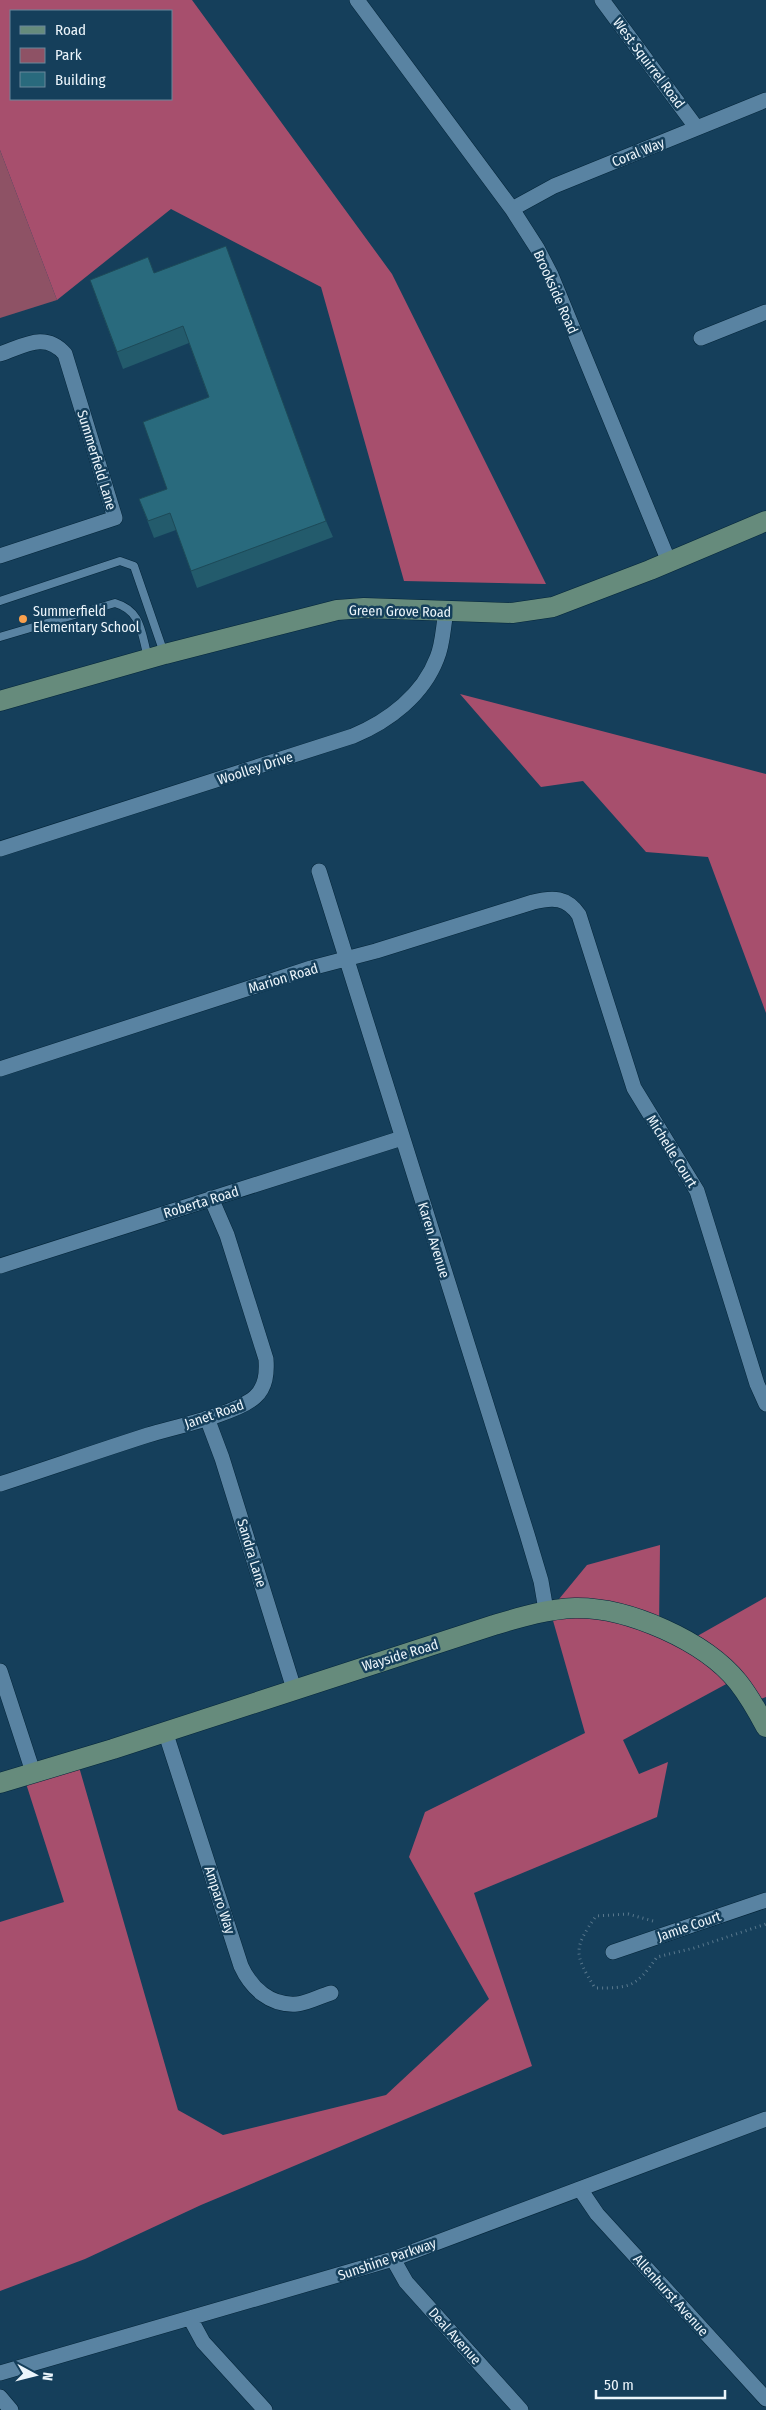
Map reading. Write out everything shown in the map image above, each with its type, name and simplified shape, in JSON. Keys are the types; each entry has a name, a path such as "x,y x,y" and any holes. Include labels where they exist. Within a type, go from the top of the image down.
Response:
{"street":[{"name":"Brookside Road","path":"358,0 512,210 537,248 551,275 669,562"},
{"name":"West Squirrel Road","path":"602,0 696,127"},
{"name":"Coral Way","path":"512,210 554,186 766,100"},
{"path":"701,338 766,312"},
{"name":"Summerfield Lane","path":"0,354 40,341 49,341 57,345 65,354 115,518 0,556"},
{"name":"Green Grove Road","path":"0,701 157,657 337,610 364,608 446,612 512,612 553,607 766,522"},
{"name":"Woolley Drive","path":"0,849 344,739 374,726 405,705 426,679 437,658 446,612"},
{"name":"Karen Avenue","path":"319,871 527,1534 541,1581 546,1610"},
{"name":"Marion Road","path":"0,1069 311,968 347,959 534,902 550,898 568,903"},
{"name":"Michelle Court","path":"568,903 579,915 585,930 634,1088 697,1191 757,1384 766,1404"},
{"name":"Roberta Road","path":"0,1266 402,1138"},
{"name":"Janet Road","path":"0,1484 207,1418 247,1403 260,1391 267,1374 266,1359 230,1244 211,1198"},
{"name":"Sandra Lane","path":"207,1418 222,1458 294,1689"},
{"name":"Wayside Road","path":"0,1783 66,1764 494,1624 546,1610 595,1609 631,1616 689,1642 713,1659 738,1682 766,1727"},
{"path":"0,1671 33,1772"},
{"name":"Amparo Way","path":"165,1731 246,1978 266,1996 284,2003 297,2004 331,1993"},
{"name":"Jamie Court","path":"613,1952 766,1900"},
{"name":"Sunshine Parkway","path":"0,2373 393,2259 766,2119"},
{"name":"Allenhurst Avenue","path":"580,2188 598,2214 766,2399"},
{"name":"Deal Avenue","path":"393,2259 406,2282 521,2410"},
{"path":"190,2318 203,2342 265,2410"},
{"path":"0,2397 11,2410"}],"lane":[{"path":"0,601 120,561 134,566 157,657"},
{"path":"0,637 115,604 128,607 135,615 157,657"}],"green space":[{"path":"0,150 57,300 0,318"}],"shaded area":[{"path":"0,0 192,0 392,274 546,584 404,581 321,287 171,209 57,300 0,150"},
{"path":"460,694 766,774 766,1013 708,857 646,852 583,781 541,787"},
{"path":"660,1545 659,1629 685,1643 766,1597 766,1697 749,1703 730,1682 623,1740 639,1774 668,1762 657,1817 474,1893 532,2066 201,2205 85,2259 0,2291 0,1922 64,1902 22,1771 75,1753 178,2110 223,2135 386,2095 489,1999 409,1857 425,1812 585,1733 550,1610 587,1565"}],"building":[{"path":"226,246 326,521 191,571 170,513 148,521 139,499 167,489 143,422 209,397 183,326 117,352 90,280 148,257 154,273"}],"place":[{"name":"Summerfield Elementary School","path":"23,619"}]}
